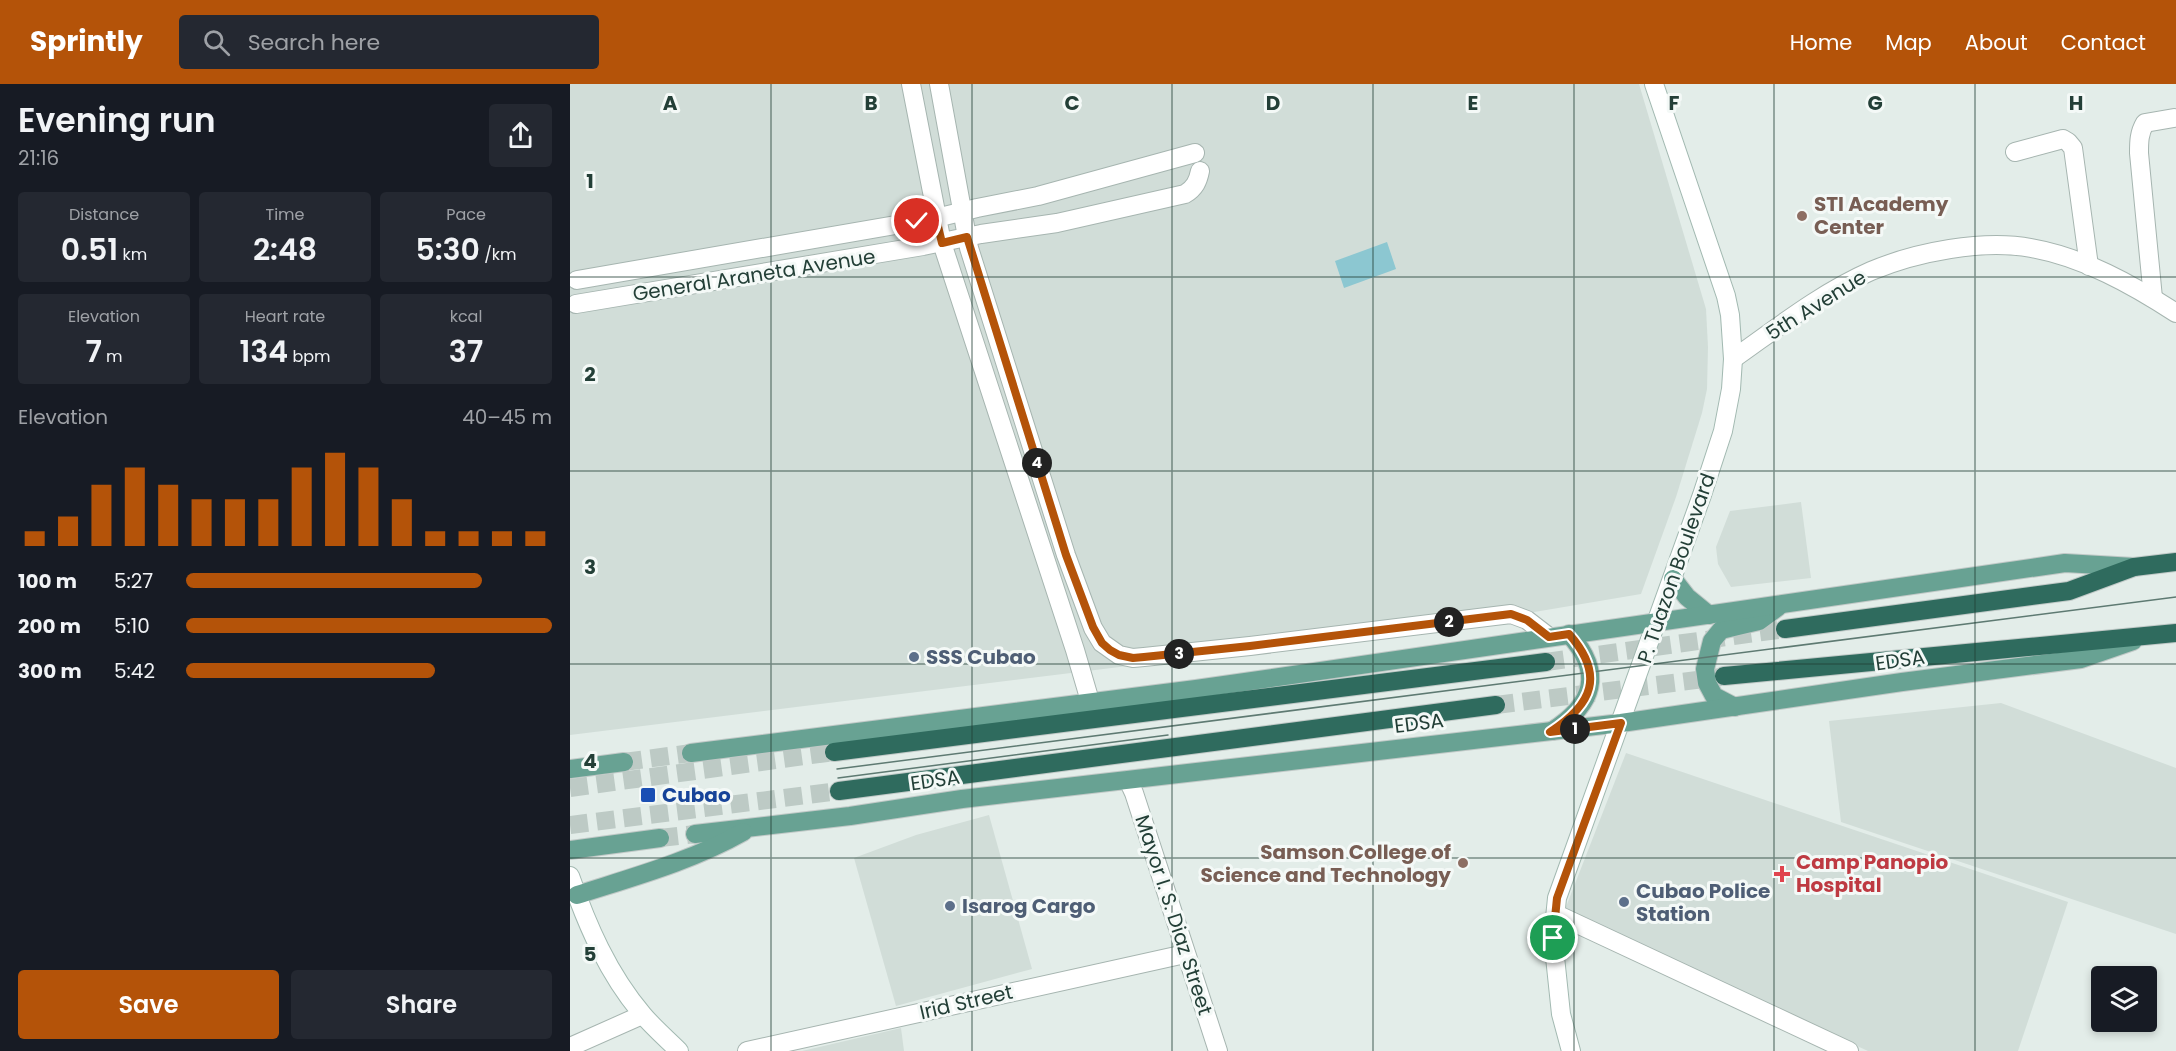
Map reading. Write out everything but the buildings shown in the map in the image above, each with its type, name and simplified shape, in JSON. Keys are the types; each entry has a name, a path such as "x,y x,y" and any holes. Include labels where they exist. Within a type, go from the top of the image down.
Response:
{"highway":[{"path":"1785,629 2069,591 2134,567 2176,562"},
{"name":"EDSA","path":"1724,676 2176,633"},
{"name":"EDSA","path":"834,752 1546,662"},
{"name":"EDSA","path":"840,791 1496,705"}],"main road":[{"path":"691,753 1196,689 2065,563 2134,567"},
{"path":"1674,579 1687,597 1709,615"},
{"path":"1735,706 1714,696 1707,683 1705,669 1712,640 1721,630 1759,621 1782,604"},
{"path":"1550,732 1576,714 1588,690 1590,677 1588,664 1583,651 1569,634"},
{"name":"EDSA","path":"695,834 850,816 962,799 1621,723 2081,659 2144,637"},
{"path":"570,769 624,762"},
{"path":"573,896 708,850 750,828"},
{"path":"570,850 660,838"}],"street":[{"path":"911,84 942,243 1090,701"},
{"path":"939,84 967,237 1066,555 1096,634 1110,650 1133,658 1511,614 1527,620 1549,637"},
{"name":"P. Tuazon Boulevard","path":"1571,1051 1561,1014 1553,938 1557,898 1674,579 1723,431 1731,389 1733,359 1726,296 1654,84"},
{"path":"2153,298 2139,139 2145,123 2174,118"},
{"path":"2014,152 2063,139 2073,148 2089,266"},
{"name":"General Araneta Avenue","path":"576,304 1057,223 1185,194 1197,182 1198,162 936,218 577,280"},
{"name":"5th Avenue","path":"1733,359 1811,304 1870,272 1902,260 1954,248 2031,248 2071,259 2153,298 2176,313"},
{"name":"Mayor I. S. Diaz Street","path":"1128,780 1218,1051"},
{"path":"570,876 573,896 614,976 642,1015 679,1051"},
{"path":"1556,914 1849,1051"},
{"name":"Irid Street","path":"747,1051 1185,954"},
{"path":"570,1047 642,1015"}],"shaded area":[{"path":"570,84 1639,84 1706,309 1708,347 1707,389 1702,413 1676,497 1641,594 1451,626 570,735"},
{"path":"1801,502 1811,578 1731,587 1718,564 1716,547 1730,511"},
{"path":"2001,703 2176,768 2176,934 1841,822 1829,721"},
{"name":"Camp Panopio Hospital","path":"1626,753 2068,902 2018,1051 1868,1051 1564,912"},
{"path":"989,815 1032,969 896,1006 854,858 916,835"},
{"path":"901,1028 904,1051 802,1051"}],"water":[{"path":"1387,242 1396,269 1344,288 1335,261"}],"tunnel":[{"path":"1546,662 1785,629"},
{"path":"1496,705 1721,677"},
{"path":"570,788 834,752"},
{"path":"624,762 691,753"},
{"path":"570,825 839,791"},
{"path":"660,838 695,834"}],"tram line":[{"path":"837,769 2176,597"},
{"path":"838,778 1168,735"}],"place":[{"name":"STI Academy Center","path":"1802,216"},
{"name":"SSS Cubao","path":"914,657"},
{"name":"Cubao","path":"648,795"},
{"name":"Samson College of Science and Technology","path":"1463,863"},
{"name":"Camp Panopio Hospital","path":"1782,874"},
{"name":"Cubao Police Station","path":"1624,902"},
{"name":"Isarog Cargo","path":"950,906"}],"route":[{"path":"917,221 936,218 942,243 967,237 1066,555 1096,634 1110,650 1133,658 1364,633 1511,614 1527,620 1549,637 1569,634 1583,651 1588,664 1590,677 1588,690 1576,714 1550,732 1621,723 1557,898 1553,938"}]}
